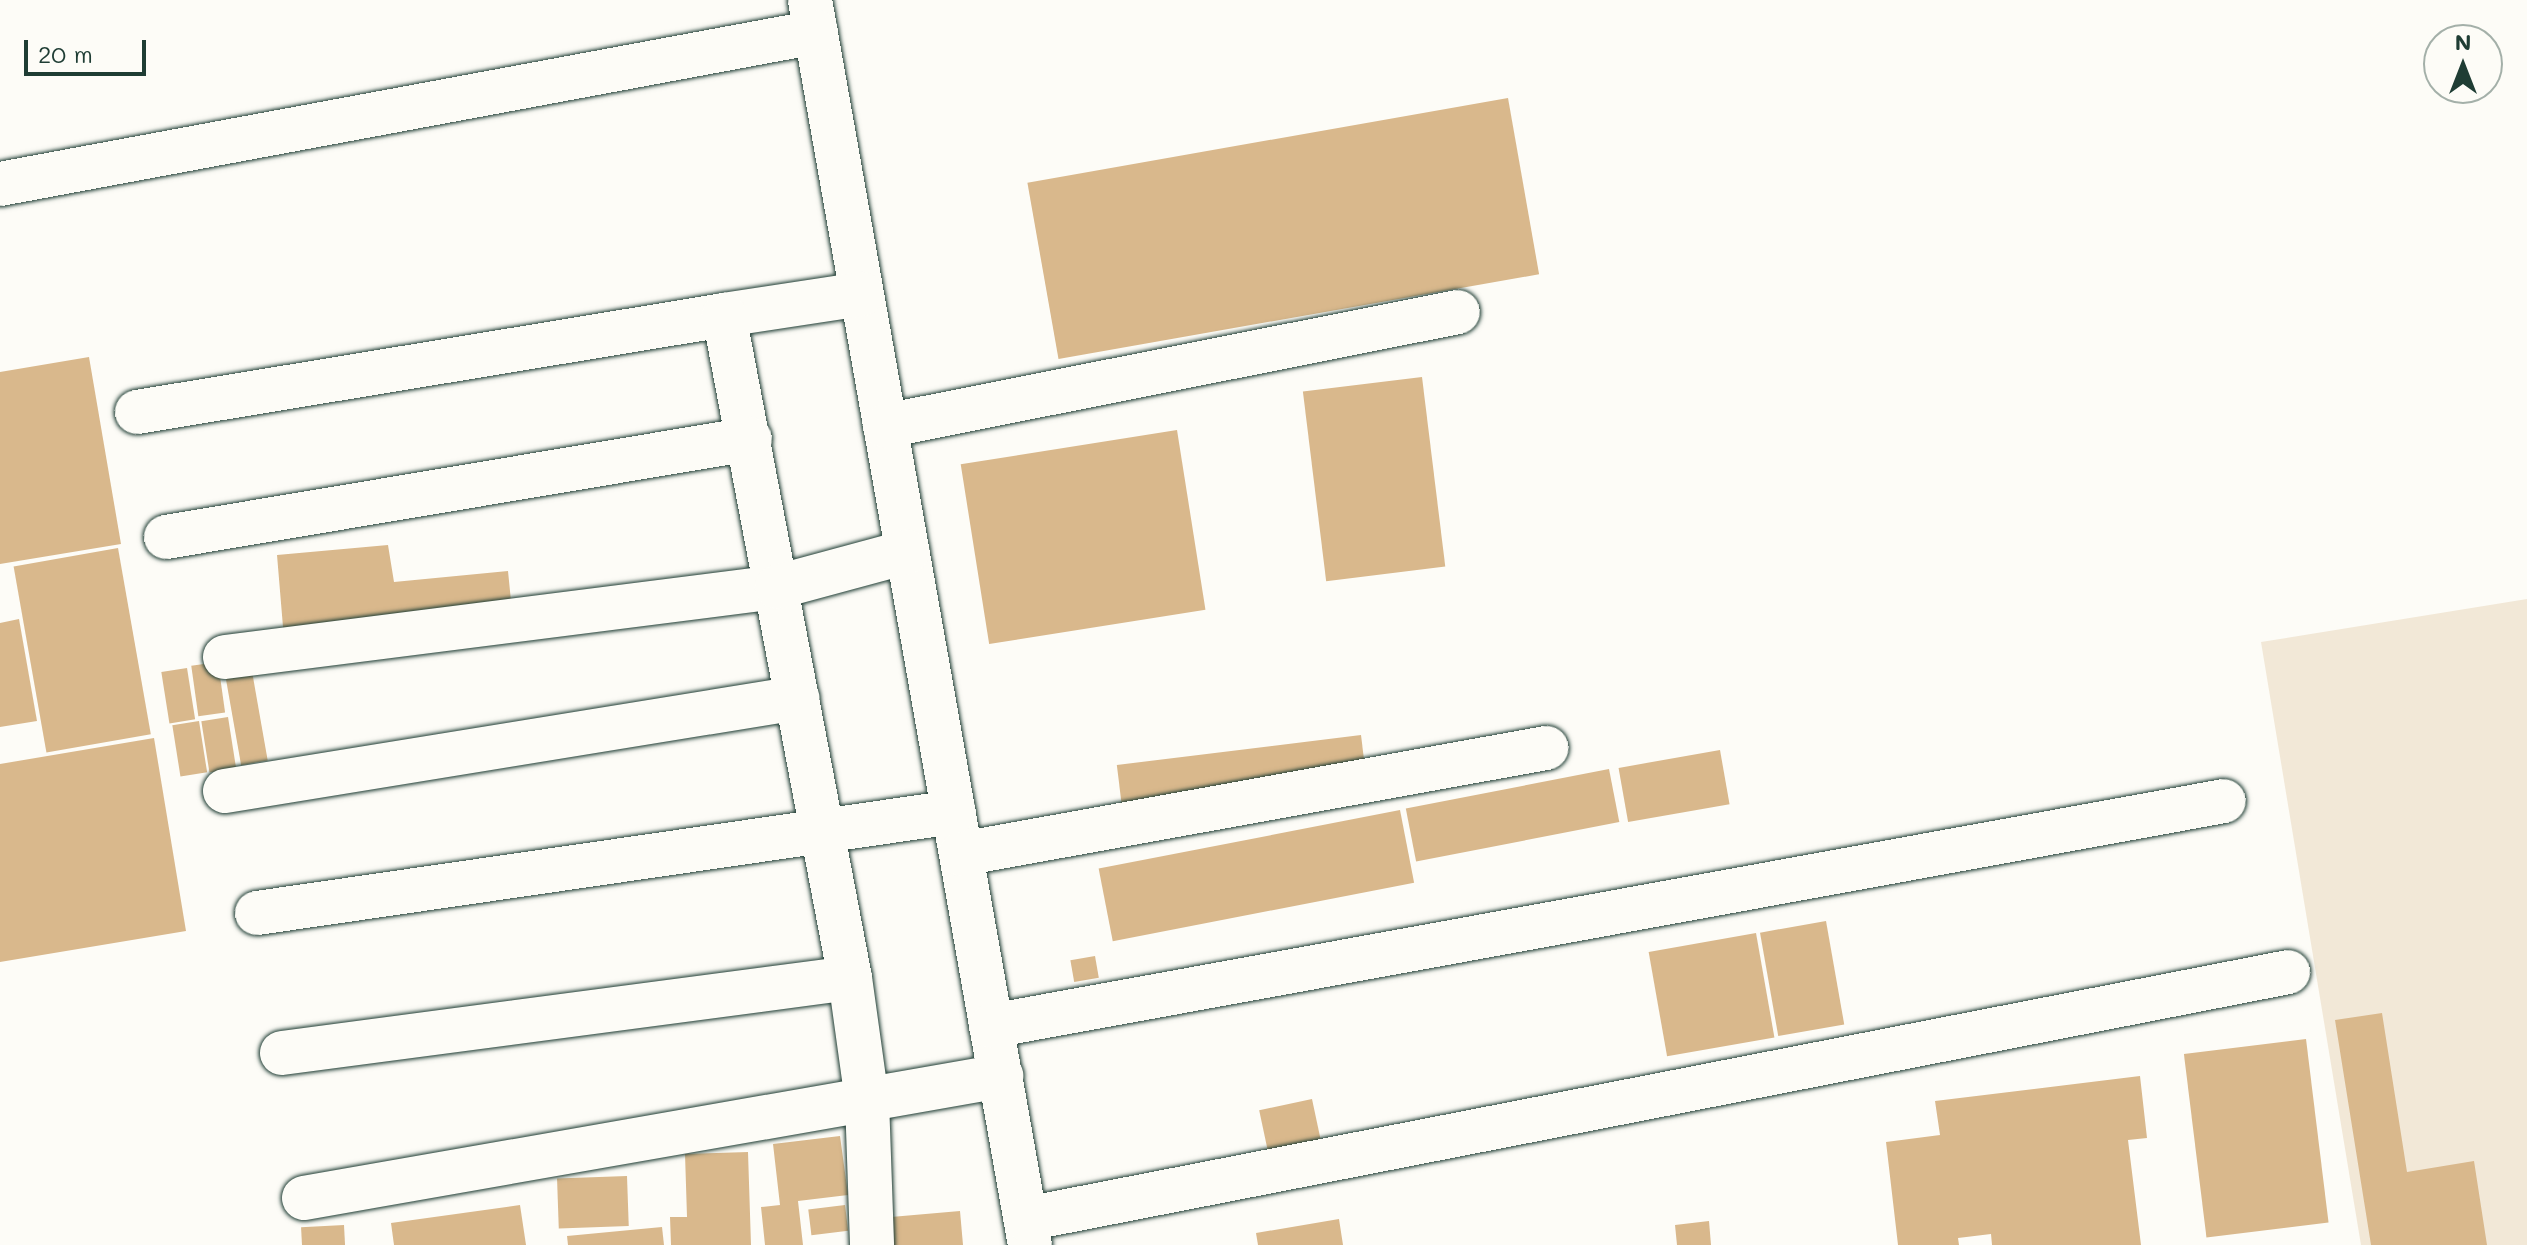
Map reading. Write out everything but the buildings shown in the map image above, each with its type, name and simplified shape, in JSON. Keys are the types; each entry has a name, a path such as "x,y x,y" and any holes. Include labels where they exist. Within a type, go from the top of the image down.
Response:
{"street":[{"path":"0,184 813,16 1028,1232 2288,972"},
{"path":"137,412 861,294"},
{"path":"885,426 1458,312"},
{"path":"724,315 850,978 867,1100 872,1245"},
{"path":"166,537 750,439"},
{"path":"225,657 777,587 907,552"},
{"path":"225,791 797,698"},
{"path":"257,913 823,834 957,833 1546,748"},
{"path":"991,1026 2224,801"},
{"path":"282,1053 850,978"},
{"path":"304,1198 1001,1076"}],"shaded area":[{"path":"2527,599 2527,1245 2361,1245 2261,642"}]}
